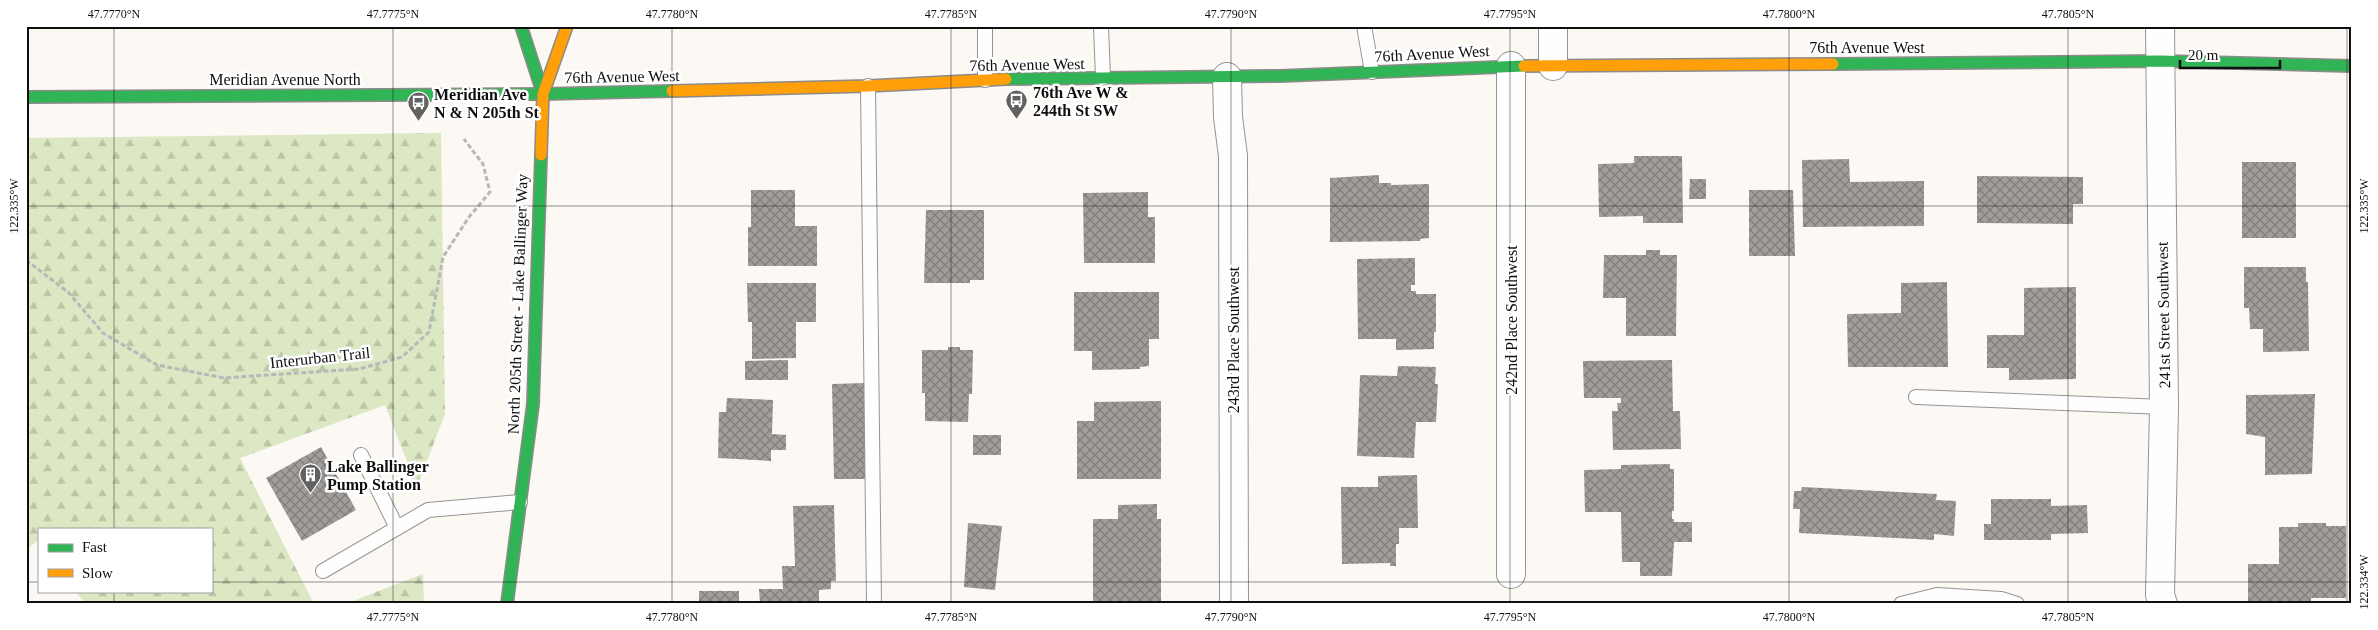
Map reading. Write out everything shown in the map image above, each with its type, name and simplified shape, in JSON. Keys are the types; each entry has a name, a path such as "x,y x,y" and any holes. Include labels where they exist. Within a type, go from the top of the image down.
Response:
{"street":[{"name":"North 205th Street - Lake Ballinger Way","path":"520,26 543,94"},
{"name":"North 205th Street - Lake Ballinger Way","path":"507,604 533,404 543,94 567,26"},
{"path":"1553,26 1553,66"},
{"name":"241st Street Southwest","path":"2160,26 2164,407 2160,595 2162,604"},
{"name":"76th Avenue West","path":"543,94 868,86 986,80 1227,77 1511,66 2160,61 2352,66"},
{"name":"242nd Place Southwest","path":"1511,66 1511,574"},
{"name":"243rd Place Southwest","path":"1227,77 1228,117 1233,156 1234,604"},
{"name":"Meridian Avenue North","path":"26,97 543,94"}],"lane":[{"path":"985,26 986,80"},
{"path":"1101,26 1103,78"},
{"path":"1364,26 1372,72"},
{"path":"868,86 874,604"},
{"path":"1916,398 2164,407"},
{"path":"361,455 396,528"},
{"path":"323,571 428,510 520,502"},
{"path":"1901,604 1937,595 2001,599 2017,604"}],"path":[{"name":"Interurban Trail","path":"26,260 69,293 104,334 156,366 224,378 359,369 402,357 430,332 444,257 469,217 490,192 482,164 464,139"}],"green space":[{"path":"441,133 445,414 417,487 385,405 240,458 314,604 85,604 77,592 212,592 212,528 38,528 38,542 26,550 26,138"},
{"path":"423,574 424,604 345,604"}],"building":[{"path":"1634,156 1682,156 1683,223 1643,223 1643,216 1599,217 1598,164 1634,163"},
{"path":"1849,159 1850,182 1924,181 1924,226 1803,227 1802,160"},
{"path":"2242,162 2296,162 2296,238 2242,238"},
{"path":"1379,175 1379,183 1391,183 1391,185 1429,184 1429,238 1420,239 1420,241 1330,242 1330,178"},
{"path":"1977,176 2083,177 2083,204 2073,204 2073,224 1977,223"},
{"path":"1690,179 1706,179 1706,199 1689,199"},
{"path":"751,190 795,190 795,226 817,226 817,266 748,266 748,227 751,227"},
{"path":"1749,190 1793,190 1795,256 1749,256"},
{"path":"1148,192 1148,217 1155,217 1155,263 1084,263 1083,193"},
{"path":"926,210 984,210 984,280 970,280 970,283 924,283"},
{"path":"1646,250 1660,250 1660,255 1677,255 1676,336 1626,336 1626,298 1603,298 1604,255 1646,255"},
{"path":"1415,258 1415,285 1411,285 1411,291 1416,291 1416,294 1436,294 1434,349 1396,350 1396,339 1358,339 1357,259"},
{"path":"2244,267 2306,267 2309,351 2263,352 2263,329 2250,329 2249,308 2244,308"},
{"path":"1947,282 1948,367 1848,367 1847,314 1901,313 1901,283"},
{"path":"747,283 816,283 816,322 796,322 796,358 752,359 752,322 748,322"},
{"path":"2076,287 2076,379 2009,380 2009,368 1987,368 1987,335 2024,335 2024,288"},
{"path":"1074,292 1159,292 1159,339 1149,339 1149,366 1140,367 1140,369 1092,370 1092,351 1074,351"},
{"path":"948,347 960,347 960,350 973,350 972,394 969,394 968,422 925,421 925,393 922,393 922,350 948,350"},
{"path":"788,360 788,380 745,380 745,361"},
{"path":"1672,360 1673,411 1680,411 1681,449 1613,450 1612,411 1618,411 1617,403 1621,403 1621,398 1584,398 1583,361"},
{"path":"1398,366 1436,367 1435,384 1438,384 1436,422 1416,422 1414,458 1357,456 1360,375 1397,376"},
{"path":"866,383 868,479 834,479 832,384"},
{"path":"2315,394 2312,474 2265,475 2265,437 2246,434 2246,395"},
{"path":"727,398 773,400 772,434 786,435 786,450 771,450 771,461 718,458 719,412 726,412"},
{"path":"1161,401 1161,479 1077,479 1077,421 1094,421 1094,402"},
{"path":"973,435 1001,435 1001,455 973,455"},
{"name":"Lake Ballinger Pump Station","path":"321,447 356,510 302,541 266,478"},
{"path":"1670,464 1670,469 1674,469 1674,511 1672,511 1672,519 1674,519 1674,522 1692,522 1692,542 1674,542 1672,576 1640,576 1640,562 1622,562 1621,512 1585,512 1584,470 1621,469 1621,465"},
{"path":"1417,475 1418,528 1399,528 1399,544 1396,544 1396,566 1390,566 1390,563 1342,564 1341,487 1378,487 1378,476"},
{"path":"1802,487 1937,494 1936,500 1956,501 1954,536 1934,534 1934,540 1799,533 1800,509 1793,509 1794,491 1801,491"},
{"path":"1991,499 2051,499 2051,506 2087,505 2088,533 2051,534 2051,540 1984,540 1984,524 1991,524"},
{"path":"1157,504 1157,519 1161,519 1161,601 1093,604 1093,519 1118,519 1118,505"},
{"path":"834,505 836,581 831,581 831,589 819,590 819,604 760,604 759,589 783,589 782,566 795,566 793,506"},
{"path":"968,523 1002,526 995,590 964,587"},
{"path":"2298,523 2326,523 2326,526 2346,526 2346,598 2311,598 2311,604 2248,604 2248,564 2279,564 2279,527 2298,527"},
{"path":"699,591 739,591 739,604 699,604"}],"traffic: fast":[{"path":"521,26 543,94"},
{"path":"1833,64 2160,61 2352,66"},
{"path":"1006,79 1280,76 1524,66"},
{"path":"26,97 543,94 672,91"},
{"path":"507,604 533,404 541,155"}],"traffic: slow":[{"path":"541,155 543,94 567,26"},
{"path":"1524,66 1833,64"},
{"path":"672,91 868,86 1006,79"}],"place":[{"name":"76th Ave W & 244th St SW","path":"1017,120"},
{"name":"Meridian Ave N & N 205th St","path":"418,122"},
{"name":"Lake Ballinger Pump Station","path":"311,494"}]}
